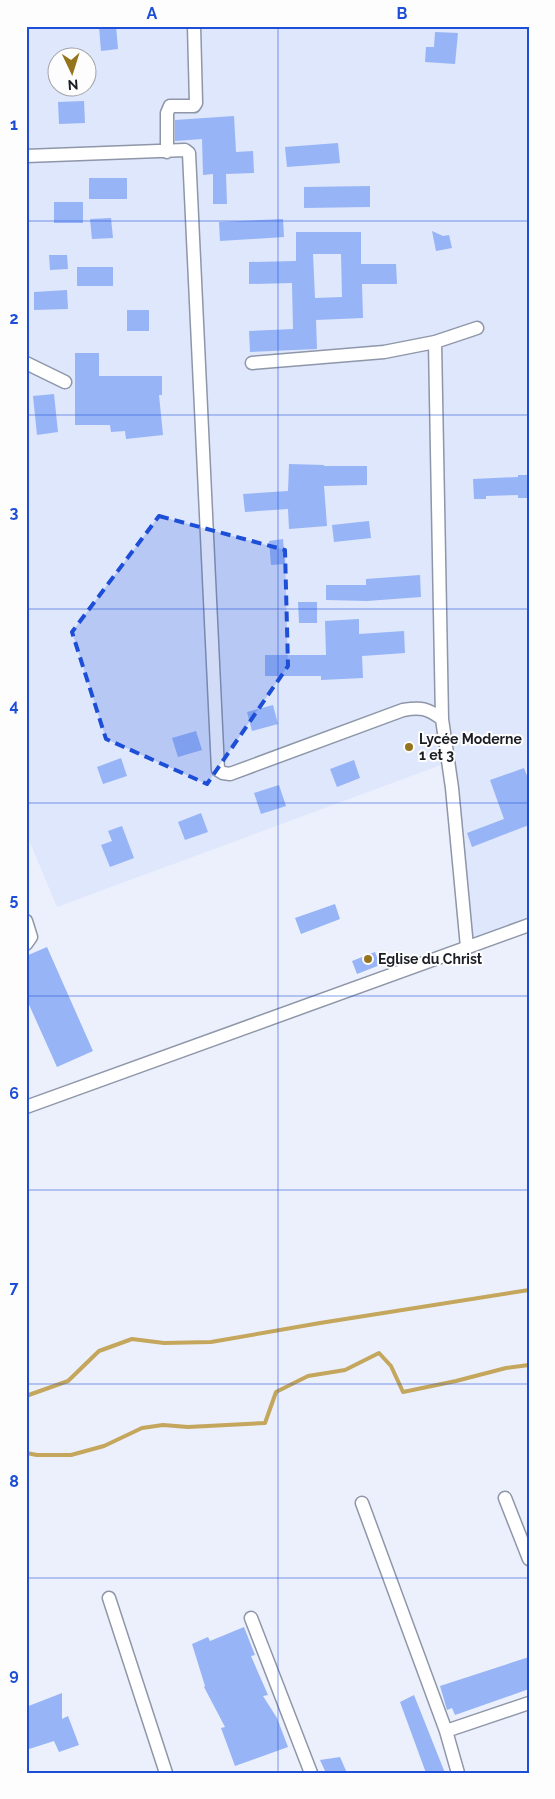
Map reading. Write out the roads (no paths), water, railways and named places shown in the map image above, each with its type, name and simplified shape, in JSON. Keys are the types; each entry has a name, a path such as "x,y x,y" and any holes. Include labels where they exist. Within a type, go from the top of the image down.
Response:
{"street":[{"path":"167,152 167,114 170,106 194,106 196,103 194,26"},
{"path":"26,156 185,150 189,153 218,770 230,774 403,710 419,707 431,711 442,719"},
{"path":"252,363 384,352 436,342 477,328"},
{"path":"436,342 442,719 452,788 467,947"},
{"path":"26,363 65,382"},
{"path":"26,921 31,937 26,944"},
{"path":"26,1107 529,925"},
{"path":"505,1498 529,1559"},
{"path":"362,1503 446,1731 458,1773"},
{"path":"109,1598 166,1773"},
{"path":"251,1618 311,1773"},
{"path":"446,1731 529,1703"}],"waterway":[{"path":"26,1396 68,1381 99,1351 132,1339 164,1343 211,1342 529,1290"},
{"path":"26,1453 37,1455 71,1455 104,1446 142,1428 163,1425 188,1427 265,1423 276,1392 308,1376 345,1370 379,1353 391,1366 403,1392 506,1368 529,1365"}],"place":[{"name":"Lycée Moderne 1 et 3","path":"409,747"},
{"name":"Eglise du Christ","path":"368,959"}]}
